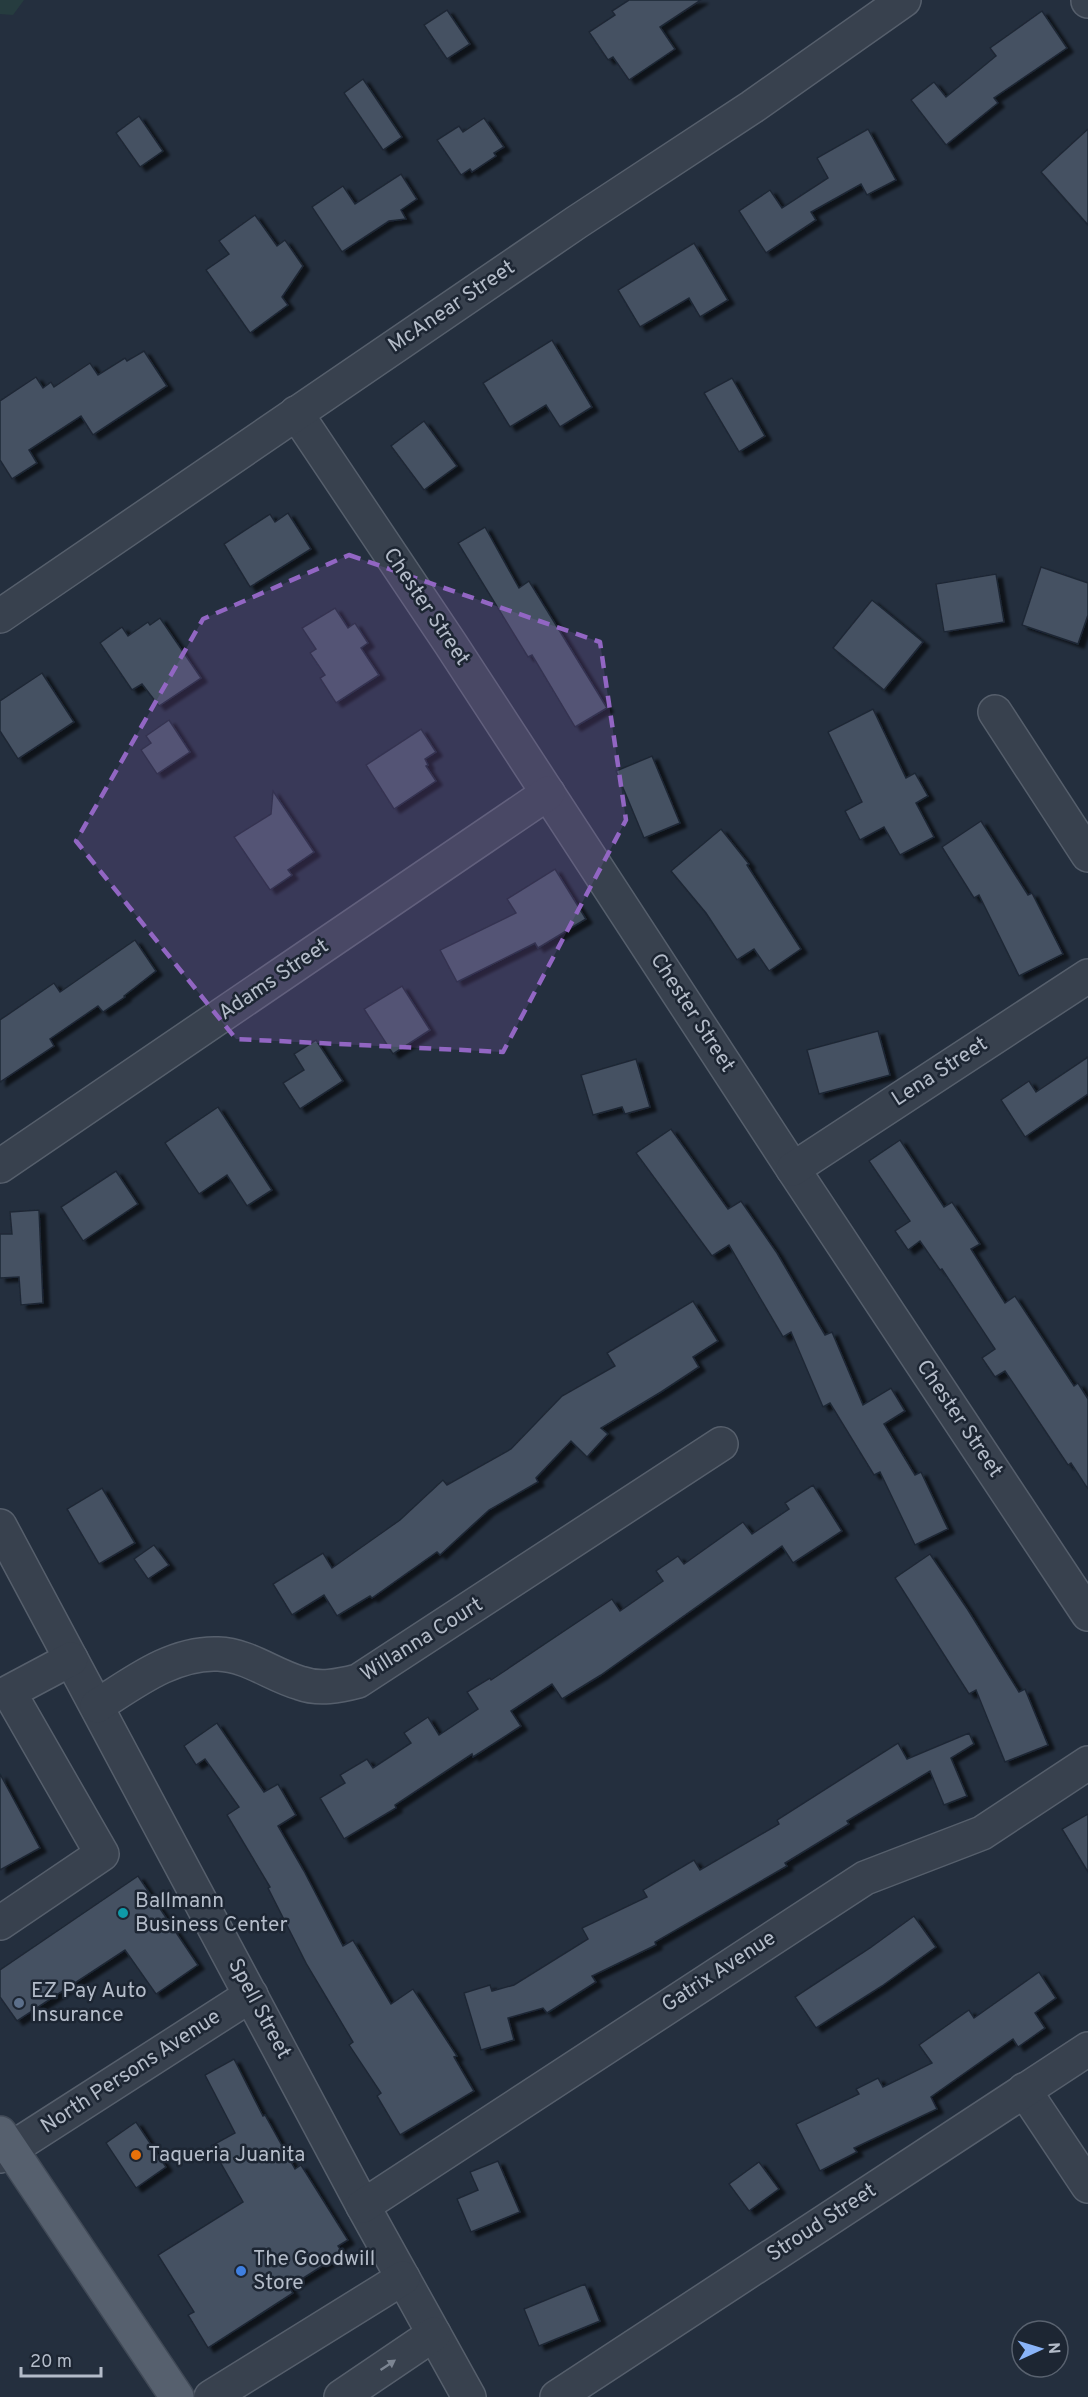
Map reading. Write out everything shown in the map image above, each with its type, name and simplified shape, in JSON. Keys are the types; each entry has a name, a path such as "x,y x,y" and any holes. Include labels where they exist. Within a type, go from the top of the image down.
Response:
{"main road":[{"path":"4,2146 177,2397"}],"street":[{"name":"McAnear Street","path":"0,616 577,222 752,107 885,5"},
{"name":"Chester Street","path":"296,413 549,793 793,1168 1088,1614"},
{"path":"995,712 1088,855"},
{"name":"Adams Street","path":"0,1166 549,793"},
{"name":"Lena Street","path":"793,1168 1088,976"},
{"name":"Willanna Court","path":"97,1706 142,1677 171,1663 196,1655 219,1654 238,1658 300,1684 322,1687 358,1682 721,1444"},
{"name":"Spell Street","path":"0,1526 363,2206 468,2397"},
{"path":"0,1923 102,1854 11,1721 9,1692 71,1659"},
{"name":"Gatrix Avenue","path":"363,2206 866,1878 982,1833 1088,1763"},
{"name":"North Persons Avenue","path":"4,2146 251,1995"},
{"name":"Stroud Street","path":"557,2397 1088,2049"},
{"path":"1024,2090 1088,2186"},
{"path":"211,2397 403,2278"},
{"path":"341,2397 435,2334"}],"highlighted area":[{"path":"349,555 600,642 626,820 503,1052 236,1039 76,841 203,619"}],"green space":[{"path":"0,0 24,0 13,15 0,14"}],"building":[{"path":"629,0 701,0 660,27 675,49 629,80 613,57 608,60 589,32 615,15 612,11"},
{"path":"447,10 470,44 447,59 424,25"},
{"path":"1042,11 1067,48 994,98 998,103 946,145 911,100 934,82 946,97 996,56 990,48"},
{"path":"363,79 402,137 383,150 344,93"},
{"path":"139,116 163,151 140,167 116,133"},
{"path":"484,118 504,147 494,153 496,156 472,172 470,169 461,175 437,140 459,126 463,132"},
{"path":"868,129 896,180 867,195 861,184 811,212 816,220 766,253 739,211 770,190 782,208 828,178 817,158"},
{"path":"1088,129 1088,225 1041,172"},
{"path":"401,174 417,199 401,210 406,219 389,221 342,252 312,207 343,186 355,204"},
{"path":"255,215 277,246 285,240 303,266 282,297 288,305 250,333 206,270 229,254 219,241"},
{"path":"694,243 728,300 700,317 689,298 640,327 618,290"},
{"path":"552,340 592,407 560,427 546,405 510,427 483,383"},
{"path":"144,351 167,386 93,435 81,416 29,450 37,463 12,479 0,460 0,401 36,377 43,388 51,382 54,387 90,363 98,375 125,358 127,361"},
{"path":"732,378 765,436 739,452 704,393"},
{"path":"424,421 457,466 424,490 391,446"},
{"path":"288,513 311,549 250,587 224,544 270,514 275,522"},
{"path":"485,527 519,588 529,581 607,708 575,727 532,655 528,657 458,543"},
{"path":"1041,567 1088,583 1088,615 1078,644 1022,625"},
{"path":"996,574 1004,622 944,632 936,584"},
{"path":"872,600 923,642 884,690 833,648"},
{"path":"335,608 348,628 355,623 368,643 361,648 379,675 336,703 320,678 325,675 310,653 316,649 302,628"},
{"path":"160,618 201,678 159,706 142,684 132,690 100,643 122,627 128,636 148,622 150,625"},
{"path":"42,673 74,722 18,759 0,731 0,701"},
{"path":"873,709 906,778 915,773 928,796 916,803 934,837 900,855 884,827 860,840 845,811 862,802 828,732"},
{"path":"169,720 190,752 157,774 141,750 151,743 146,736"},
{"path":"421,729 436,752 425,759 428,765 426,766 436,781 394,809 366,765"},
{"path":"652,756 680,823 644,838 616,771"},
{"path":"273,791 314,852 288,870 292,875 270,890 234,837 271,814"},
{"path":"981,821 1028,895 1032,893 1063,954 1019,976 979,895 974,898 942,847"},
{"path":"721,829 749,864 747,865 801,949 769,971 754,949 737,960 706,913 671,871"},
{"path":"555,869 586,919 538,948 535,943 457,982 440,950 516,913 507,899"},
{"path":"135,940 156,971 103,1012 98,1006 50,1039 54,1046 0,1082 0,1020 54,983 60,992"},
{"path":"402,986 430,1030 393,1054 364,1009"},
{"path":"878,1031 890,1075 819,1094 807,1050"},
{"path":"316,1040 343,1081 300,1109 283,1083 304,1070 294,1054"},
{"path":"1088,1057 1088,1094 1025,1137 1001,1100 1029,1081 1036,1092"},
{"path":"636,1059 650,1107 625,1114 622,1107 593,1115 581,1075"},
{"path":"218,1107 272,1190 247,1206 227,1175 199,1194 165,1143"},
{"path":"671,1129 728,1209 741,1201 777,1253 825,1335 832,1332 863,1405 891,1388 905,1411 884,1424 915,1475 921,1472 948,1529 915,1545 880,1472 874,1475 830,1403 823,1407 791,1332 783,1337 729,1245 712,1256 636,1153"},
{"path":"900,1140 944,1207 952,1202 980,1244 971,1249 1005,1303 1015,1296 1074,1386 1078,1383 1088,1399 1088,1489 1071,1463 1068,1465 1005,1371 995,1377 982,1358 995,1349 942,1269 940,1270 920,1241 908,1250 895,1231 910,1221 869,1161"},
{"path":"116,1171 138,1204 83,1241 61,1207"},
{"path":"39,1210 43,1303 21,1305 19,1277 0,1278 0,1234 12,1234 10,1212"},
{"path":"693,1301 718,1341 693,1357 699,1367 601,1428 608,1434 587,1457 571,1441 536,1478 538,1482 489,1510 440,1555 437,1552 372,1598 370,1596 337,1616 324,1595 292,1615 273,1584 323,1553 332,1568 400,1520 443,1480 447,1485 511,1449 562,1396 615,1366 607,1353"},
{"path":"813,1485 842,1531 793,1563 782,1546 601,1675 562,1699 552,1684 511,1711 521,1726 473,1757 472,1754 395,1805 396,1808 344,1839 320,1798 345,1783 340,1775 367,1759 373,1768 411,1743 404,1733 428,1717 439,1735 478,1709 467,1692 490,1678 491,1680 612,1599 620,1611 663,1581 656,1571 678,1556 684,1564 743,1522 752,1534 789,1509 785,1503"},
{"path":"102,1488 135,1543 99,1564 67,1509"},
{"path":"154,1545 169,1565 148,1579 134,1559"},
{"path":"930,1554 1019,1692 1025,1689 1048,1745 1005,1762 976,1690 969,1694 895,1578"},
{"path":"217,1723 264,1792 278,1784 296,1815 278,1826 343,1946 353,1940 391,2004 413,1989 457,2056 454,2057 474,2091 400,2135 377,2096 381,2093 349,2045 353,2042 307,1965 268,1888 270,1887 227,1815 239,1807 205,1759 196,1765 184,1746"},
{"path":"969,1733 974,1744 951,1758 967,1796 944,1805 930,1771 847,1821 849,1824 785,1863 787,1866 655,1942 656,1945 592,1976 596,1982 547,2013 543,2008 508,2018 514,2040 481,2050 464,1993 490,1985 492,1991 514,1985 588,1939 582,1928 647,1897 643,1890 694,1860 700,1870 779,1824 777,1820 898,1743 907,1759"},
{"path":"0,1774 40,1848 0,1870"},
{"path":"1088,1814 1088,1872 1062,1829"},
{"name":"Ballmann Business Center","path":"138,1876 198,1965 156,1994 125,1950 17,2021 0,1997 0,1970"},
{"path":"914,1916 936,1947 882,1986 816,2028 795,1997"},
{"path":"1039,1972 1056,1998 1035,2013 1045,2028 1018,2047 1013,2039 931,2097 937,2109 854,2148 857,2152 820,2171 796,2124 859,2094 856,2089 878,2078 883,2087 932,2063 919,2045 969,2010 974,2018"},
{"name":"The Goodwill Store","path":"234,2059 263,2116 265,2115 295,2169 301,2165 348,2240 338,2246 343,2253 289,2287 293,2293 208,2348 188,2315 194,2312 158,2255 243,2202 211,2146 235,2133 205,2075"},
{"name":"Taqueria Juanita","path":"136,2122 166,2167 136,2188 106,2143"},
{"path":"498,2161 520,2212 471,2232 457,2199 478,2190 470,2172"},
{"path":"759,2162 779,2189 749,2211 729,2184"},
{"path":"585,2284 600,2321 539,2346 524,2309"}],"place":[{"name":"Ballmann Business Center","path":"123,1913"},
{"name":"EZ Pay Auto Insurance","path":"19,2003"},
{"name":"Taqueria Juanita","path":"136,2155"},
{"name":"The Goodwill Store","path":"241,2271"}]}
